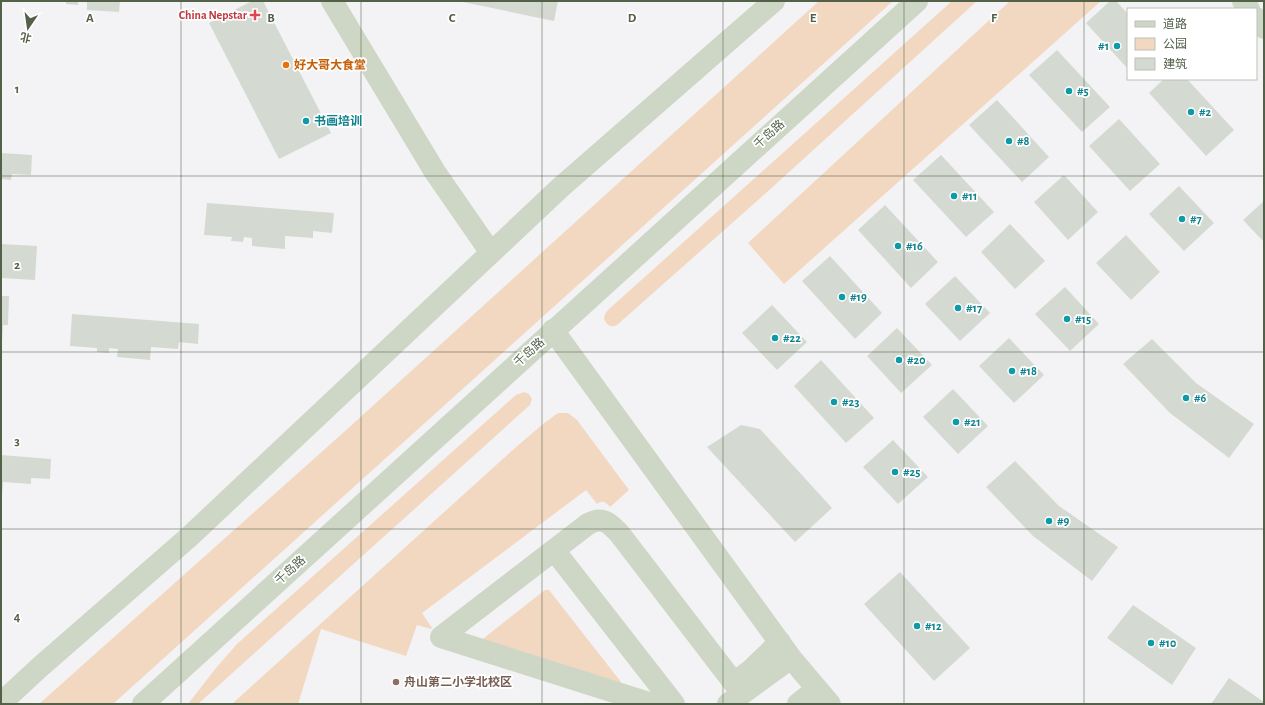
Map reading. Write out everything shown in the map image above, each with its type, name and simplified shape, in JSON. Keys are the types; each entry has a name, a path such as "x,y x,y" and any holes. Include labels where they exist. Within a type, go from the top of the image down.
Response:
{"street":[{"path":"332,1 435,172 491,253"},
{"path":"1,703 189,537 561,187 774,1"},
{"name":"千岛路","path":"143,704 917,1"},
{"path":"1257,19 1264,28"},
{"path":"553,330 786,650 824,696 798,704"},
{"path":"652,704 441,637 594,520 604,520 619,533 734,683 751,670 786,650"},
{"path":"554,550 674,704"},
{"path":"728,704 786,650"},
{"path":"1,686 40,667"}],"green space":[{"path":"819,1 893,1 113,704 39,704 344,432"},
{"path":"952,1 977,1 766,193 617,325 611,326 608,324 604,319 608,310"},
{"path":"1010,1 1101,1 784,284 748,243"},
{"path":"524,392 529,394 532,399 530,405 198,704 188,704 237,644 516,395"},
{"path":"558,413 568,413 577,420 629,490 610,507 604,502 597,504 586,490 422,613 432,628 417,625 406,656 321,629 298,704 232,704 515,448"},
{"path":"545,590 549,590 621,682 615,687 479,644 484,638"}],"building":[{"path":"66,1 78,1 78,5 66,4"},
{"path":"87,1 120,1 119,12 87,10"},
{"path":"252,1 263,1 331,133 279,159 209,23"},
{"path":"458,1 558,1 554,21"},
{"name":"#1","path":"1110,1 1116,1 1127,13 1127,68 1086,23"},
{"name":"#5","path":"1057,50 1110,107 1082,132 1029,75"},
{"name":"#2","path":"1163,80 1188,80 1234,130 1206,156 1149,93"},
{"name":"#8","path":"997,100 1049,157 1022,182 969,125"},
{"path":"1119,119 1160,164 1130,191 1089,146"},
{"path":"1,153 32,155 31,175 12,174 11,180 1,179"},
{"name":"#11","path":"941,155 994,212 966,237 913,180"},
{"path":"1064,175 1098,212 1068,240 1034,202"},
{"name":"#7","path":"1179,186 1214,223 1184,251 1149,214"},
{"path":"1264,201 1264,242 1243,220"},
{"path":"207,203 334,213 332,233 313,231 313,238 285,236 285,249 252,246 252,238 244,237 243,242 231,241 232,237 204,235"},
{"name":"#16","path":"885,205 938,262 911,288 858,230"},
{"path":"1010,224 1045,261 1015,289 981,252"},
{"path":"1126,235 1160,272 1131,300 1096,263"},
{"path":"1,244 37,246 35,280 1,278"},
{"name":"#19","path":"830,256 882,313 855,339 802,281"},
{"name":"#17","path":"955,276 990,313 960,341 925,304"},
{"name":"#15","path":"1065,287 1099,324 1070,351 1035,314"},
{"path":"1,296 9,296 8,325 3,325 2,343 1,343"},
{"name":"#22","path":"772,305 807,342 777,370 742,333"},
{"path":"72,314 199,324 198,344 179,342 178,349 151,347 150,360 117,357 118,349 109,348 109,353 97,352 97,348 70,346"},
{"name":"#20","path":"897,328 932,365 901,393 867,356"},
{"name":"#18","path":"1009,338 1044,375 1014,403 979,366"},
{"name":"#6","path":"1152,339 1196,383 1254,424 1229,458 1170,413 1123,364"},
{"name":"#23","path":"821,360 874,418 846,443 794,386"},
{"name":"#21","path":"953,389 988,426 958,454 923,417"},
{"path":"741,425 760,429 832,508 795,542 707,447"},
{"name":"#25","path":"893,440 928,477 898,504 863,467"},
{"path":"1,455 51,459 50,479 31,478 31,484 3,482 2,496"},
{"name":"#9","path":"1015,461 1059,506 1118,547 1092,581 1033,536 986,487"},
{"name":"#12","path":"900,572 970,648 934,681 864,604"},
{"name":"#10","path":"1133,605 1196,648 1172,685 1107,638"},
{"path":"1229,678 1264,702 1264,704 1211,704"}],"place":[{"name":"China Nepstar","path":"255,15"},
{"name":"#1","path":"1117,46"},
{"name":"好大哥大食堂","path":"286,65"},
{"name":"#5","path":"1069,91"},
{"name":"#2","path":"1191,112"},
{"name":"书画培训","path":"306,121"},
{"name":"#8","path":"1009,141"},
{"name":"#11","path":"954,196"},
{"name":"#7","path":"1182,219"},
{"name":"#16","path":"898,246"},
{"name":"#19","path":"842,297"},
{"name":"#17","path":"958,308"},
{"name":"#15","path":"1067,319"},
{"name":"#22","path":"775,338"},
{"name":"#20","path":"899,360"},
{"name":"#18","path":"1012,371"},
{"name":"#6","path":"1186,398"},
{"name":"#23","path":"834,402"},
{"name":"#21","path":"956,422"},
{"name":"#25","path":"895,472"},
{"name":"#9","path":"1049,521"},
{"name":"#12","path":"917,626"},
{"name":"#10","path":"1151,643"},
{"name":"舟山第二小学北校区","path":"396,682"}]}
